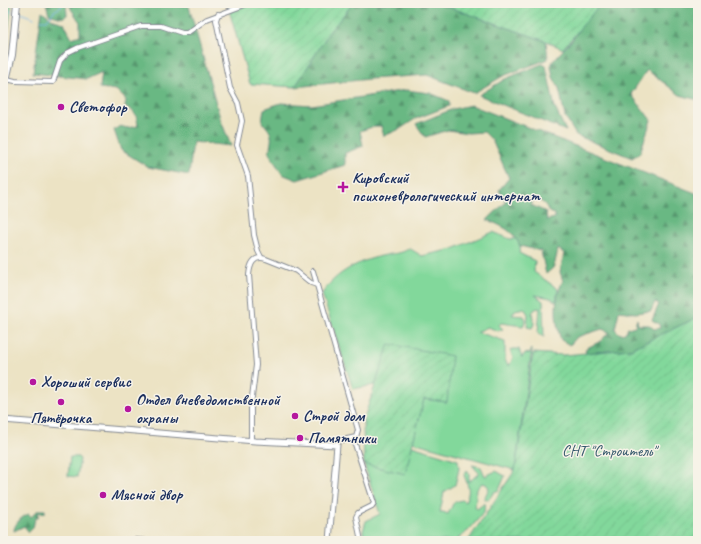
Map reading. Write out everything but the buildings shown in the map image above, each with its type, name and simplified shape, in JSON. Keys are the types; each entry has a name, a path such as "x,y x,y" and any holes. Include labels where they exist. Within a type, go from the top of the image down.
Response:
{"main road":[{"path":"3,93 5,79 12,55 17,3"}],"street":[{"path":"5,79 53,82 60,61 67,53 77,48 141,26 161,26 182,33 187,33 207,19 250,3"},
{"path":"218,14 216,20 224,62 230,88 238,103 242,122 237,145 248,176 254,235 261,257"},
{"path":"251,440 251,405 256,362 249,275 250,264 261,257 296,271 311,283 317,285"},
{"path":"313,270 358,430 358,434 353,438 338,441 329,541"},
{"path":"3,420 251,440 337,445"},
{"path":"353,438 374,503 372,506 358,513 356,517 361,541"},
{"path":"136,540 146,541"}],"green space":[{"path":"3,3 12,3 6,46 5,70 3,68"},
{"path":"46,3 66,3 67,15 62,18 49,14"},
{"path":"69,3 188,3 220,118 231,146 193,142 189,175 148,167 121,150 114,130 120,126 127,128 138,126 137,119 133,112 125,107 126,100 116,90 100,88 102,72 87,79 33,73 42,11 54,20 64,23 72,38 80,35 80,22 71,9"},
{"path":"227,3 353,3 328,34 295,87 250,84"},
{"path":"353,3 437,3 546,41 548,59 503,76 474,93 427,75 369,79 295,87 328,34"},
{"path":"437,3 601,3 563,49 546,41"},
{"path":"601,3 698,3 698,100 680,95 647,70 631,94 651,120 640,153 632,158 576,135 565,117 559,88 553,77 551,66 553,61 572,40 588,17"},
{"path":"542,64 546,66 555,108 566,131 479,95 505,79"},
{"path":"406,90 430,93 449,101 449,106 415,119 400,129 384,136 381,126 375,126 360,131 363,146 345,153 345,165 297,180 282,174 269,153 271,136 269,130 262,122 264,109 281,103 312,105"},
{"path":"471,105 698,194 698,316 631,349 586,353 585,349 601,341 609,332 602,329 577,337 570,345 561,340 557,326 556,303 563,281 560,272 564,253 558,249 554,267 546,274 541,251 520,246 510,232 487,220 506,202 499,190 509,178 492,140 484,132 468,133 448,130 425,137 416,124 453,109","holes":["533,199 543,203 549,212 555,214 555,218 547,220 546,212 531,205 531,200","655,302 659,304 652,320 659,324 660,328 654,329 649,325 638,325 637,319 635,326 628,328 625,333 620,334 615,329 619,311 635,313 651,311"]},
{"path":"493,232 510,239 517,239 520,246 519,253 535,261 534,272 558,289 556,302 551,298 535,295 543,301 544,337 538,334 540,308 535,309 532,313 534,324 532,328 527,327 528,314 524,308 515,310 512,315 524,316 526,320 523,326 501,323 499,325 503,329 498,331 488,327 477,332 505,341 505,360 509,366 513,358 510,350 519,349 522,358 524,354 530,353 532,349 515,470 413,442 424,399 447,402 389,345 375,385 353,389 322,294 327,286 341,273 367,260 401,252 409,248 422,256 453,249"},
{"name":"СНТ \"Строитель\"","path":"696,318 698,322 698,541 468,541 515,470 533,353 564,355 631,349"},
{"path":"389,344 452,356 447,402 424,399 405,474 364,464 363,421"},
{"path":"412,446 458,460 459,469 455,485 444,492 440,512 448,514 454,502 462,500 465,502 467,498 468,485 464,475 467,470 469,473 469,482 479,473 472,465 481,467 485,476 496,471 505,476 499,490 494,492 489,499 484,499 489,488 486,484 482,483 477,489 475,507 477,509 485,503 484,512 469,530 455,541 366,541 363,531 366,521 380,514 364,464 405,473"},
{"path":"70,457 78,457 80,459 77,477 68,476"},
{"path":"38,510 45,510 45,513 39,512 38,518 35,518 33,528 29,532 24,526 14,531 15,526 21,518 29,514 31,517"}],"waterway":[{"path":"41,20 47,20 54,11 61,7 62,3"},
{"path":"3,9 13,12"},
{"path":"20,13 34,18"}],"place":[{"name":"Светофор","path":"61,107"},
{"name":"Кировский психоневрологический интернат","path":"343,187"},
{"name":"Хороший сервис","path":"33,382"},
{"name":"Пятёрочка","path":"61,402"},
{"name":"Отдел вневедомственной охраны","path":"128,409"},
{"name":"Строй дом","path":"295,416"},
{"name":"Памятники","path":"300,438"},
{"name":"Мясной двор","path":"103,495"}]}
